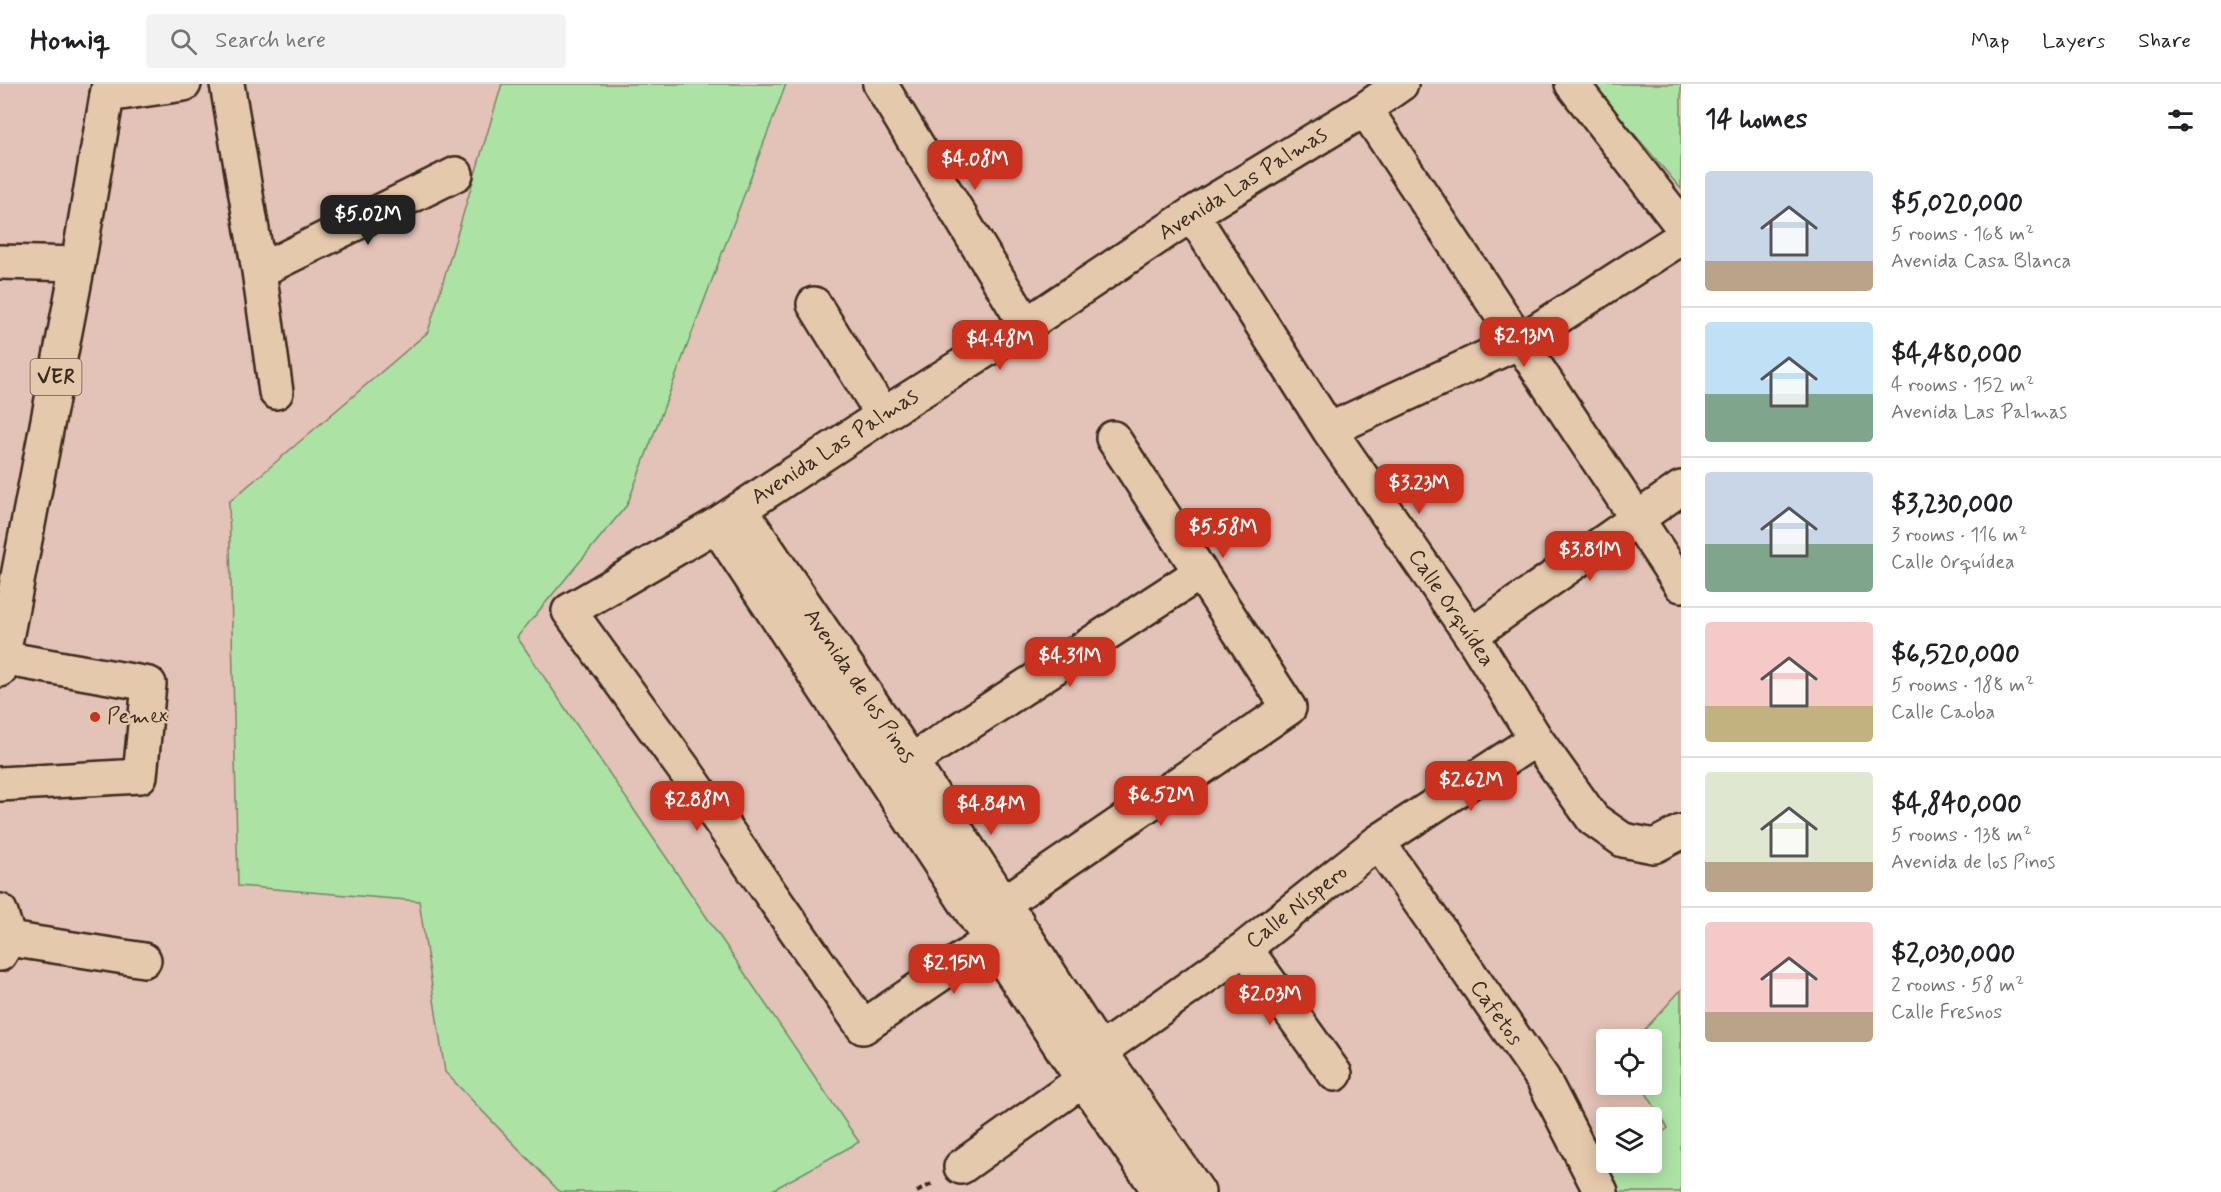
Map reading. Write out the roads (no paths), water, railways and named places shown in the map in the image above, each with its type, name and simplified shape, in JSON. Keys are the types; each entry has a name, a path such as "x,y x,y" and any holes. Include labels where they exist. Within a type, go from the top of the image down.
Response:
{"street":[{"path":"108,90 184,84"},
{"path":"227,84 259,271 276,392"},
{"path":"880,84 1026,325"},
{"name":"Avenida Las Palmas","path":"1004,921 863,1028 700,792 569,611 728,517 1026,325 1192,214 1365,109 1401,84"},
{"path":"1572,84 1681,225"},
{"name":"VER","path":"1,664 78,264 108,90"},
{"path":"1365,109 1681,585"},
{"path":"259,271 456,174"},
{"name":"Calle Orquídea","path":"1192,214 1329,430 1471,635 1536,739 1593,819 1623,840 1653,846 1681,832"},
{"path":"1329,430 1519,342 1681,238"},
{"path":"0,262 78,264"},
{"path":"814,304 884,415"},
{"path":"1004,921 1289,708 1113,438"},
{"path":"1471,635 1636,517 1681,488"},
{"name":"Avenida de los Pinos","path":"728,517 911,761 1004,921 1083,1080 1160,1192"},
{"name":"Avenida de los Pinos","path":"728,517 1004,921 1100,1051 1198,1192"},
{"path":"911,761 1201,572"},
{"path":"0,784 140,776 149,684 1,664"},
{"name":"Calle Níspero","path":"961,1167 1083,1080 1100,1051 1245,948 1378,842 1536,739"},
{"name":"Cafetos","path":"1378,842 1543,1080 1601,1192"},
{"path":"3,935 144,960"},
{"path":"1245,948 1335,1074"}],"place":[{"name":"Pemex","path":"95,717"}]}
